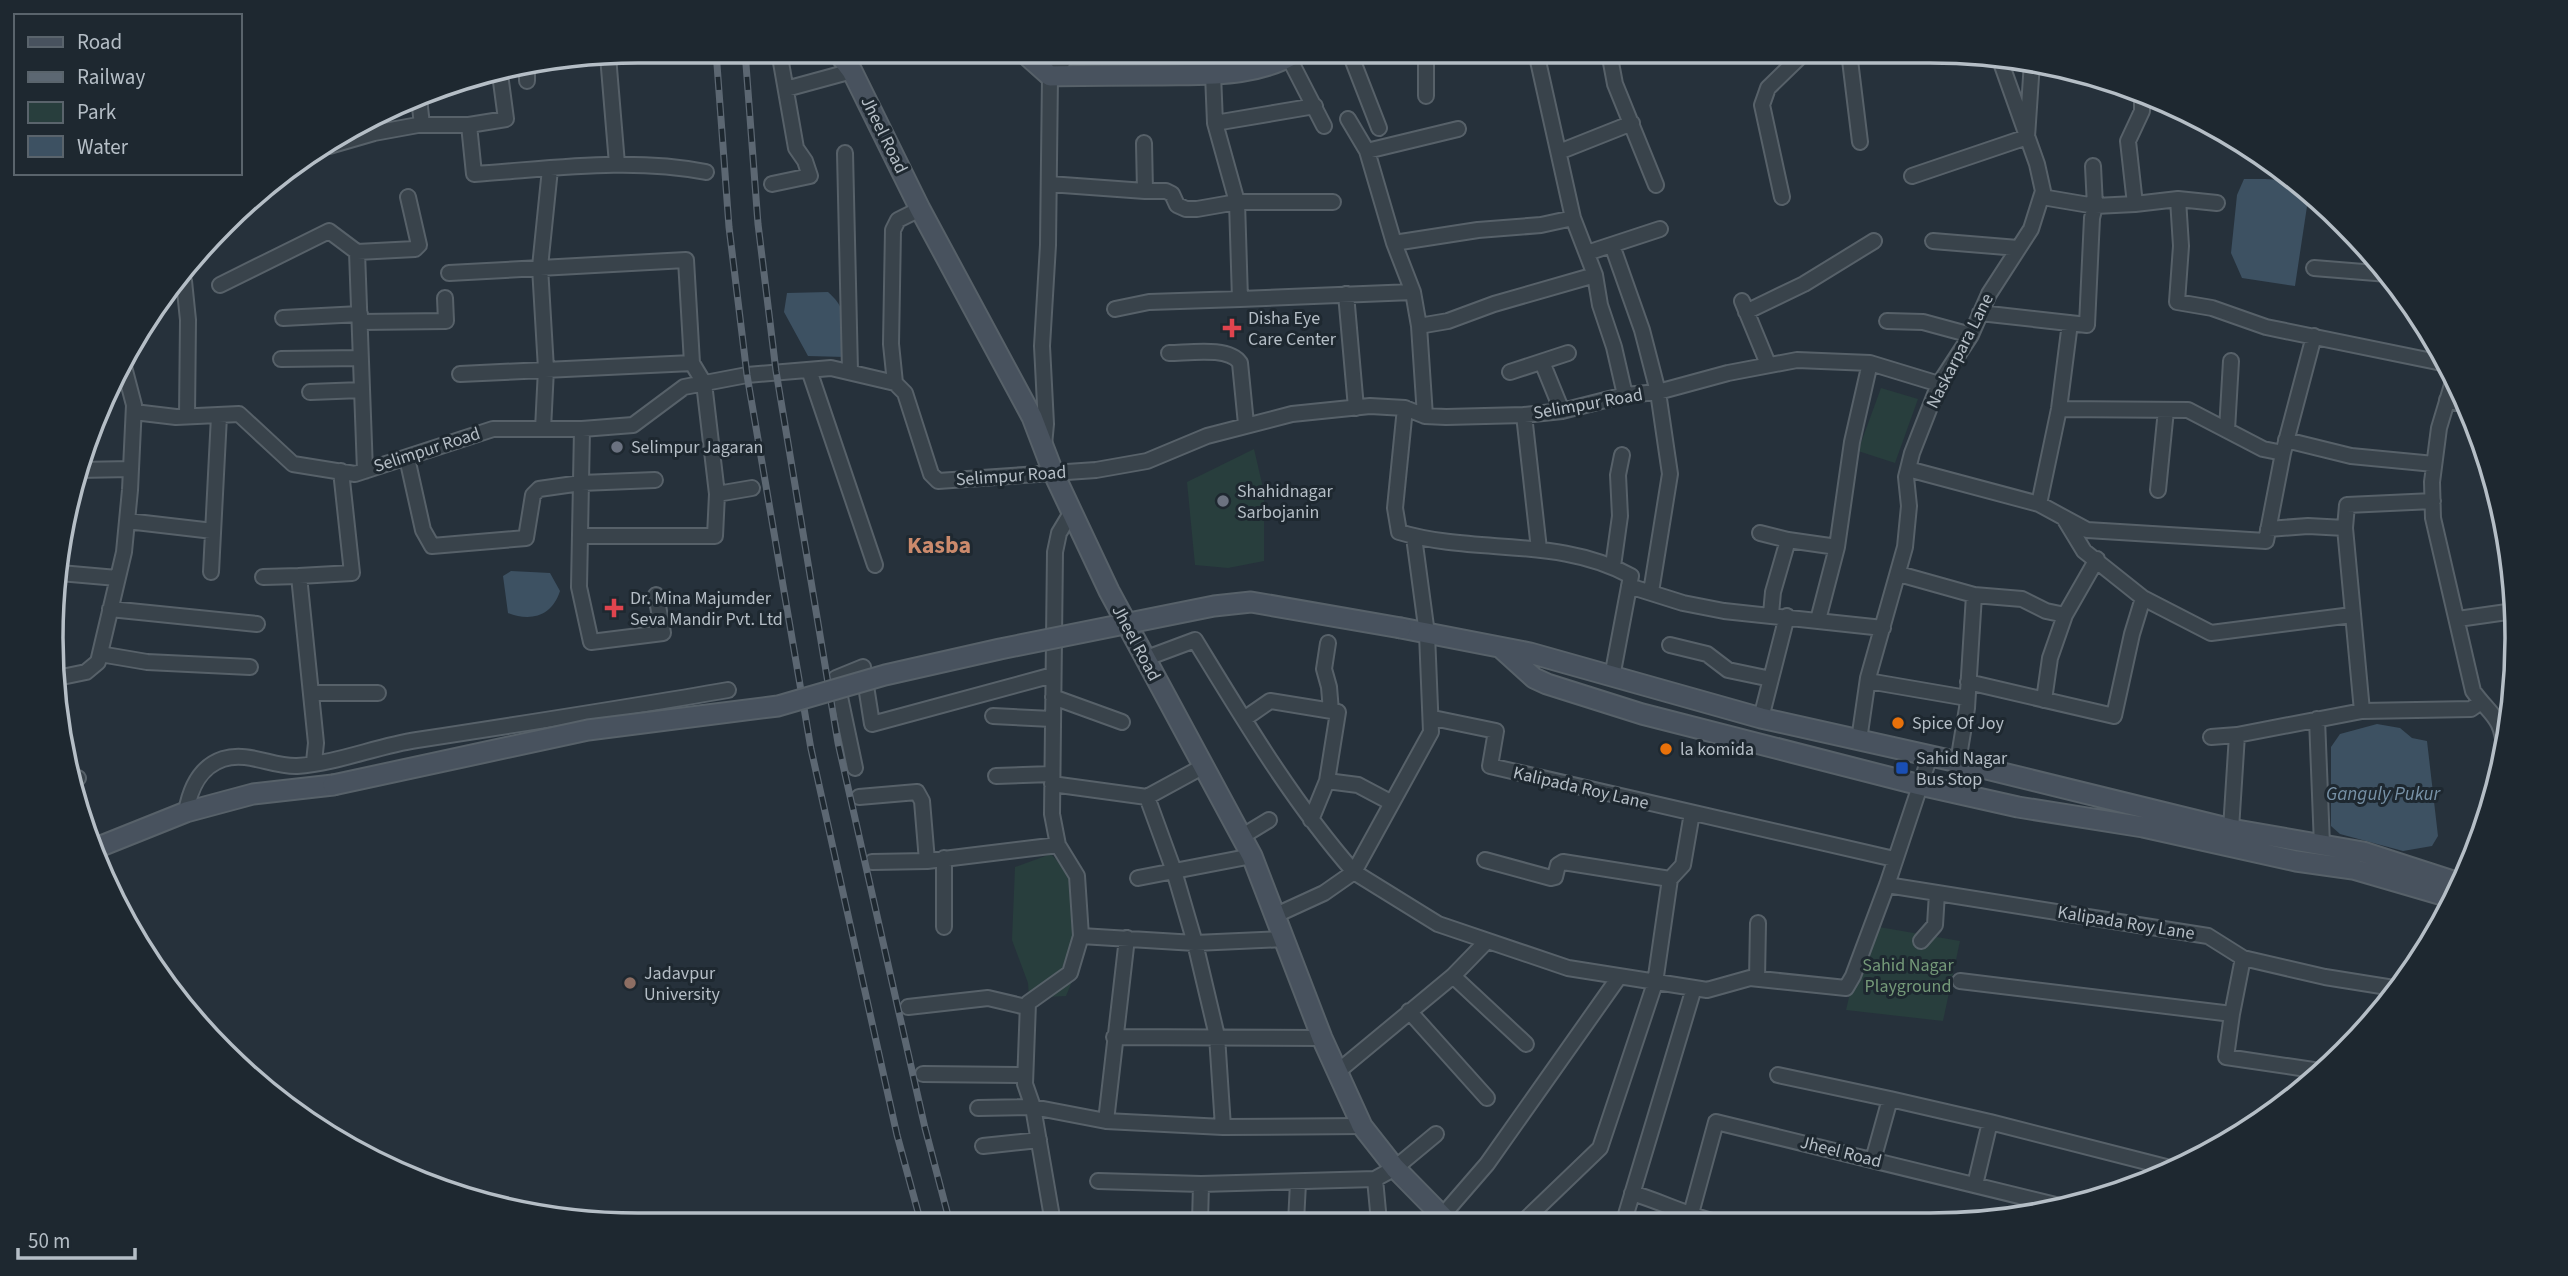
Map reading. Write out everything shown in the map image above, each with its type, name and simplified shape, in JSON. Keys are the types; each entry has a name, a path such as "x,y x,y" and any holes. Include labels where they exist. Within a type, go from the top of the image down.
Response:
{"main road":[{"name":"Jheel Road","path":"846,63 920,209 1032,417 1071,513 1144,659 1252,856 1336,1073 1362,1126 1395,1168 1439,1213"},
{"path":"1035,63 1049,76 1213,74 1252,71 1273,63"},
{"path":"102,845 186,812 253,794 354,782 588,730 778,706 885,676 1000,649 1214,606 1251,602 1530,653 1762,718 1958,762 2231,830 2363,852 2451,880"},
{"path":"1502,649 1534,678 1546,684 1642,714 1920,785 2018,807 2143,827 2296,862 2353,869 2444,896"}],"street":[{"path":"772,184 810,176 805,161 796,148 781,63"},
{"path":"1044,447 1046,424 1042,346 1049,184 1049,76 1061,63"},
{"path":"1297,63 1324,126"},
{"path":"1354,63 1379,128"},
{"path":"1426,63 1426,96"},
{"path":"1539,63 1573,218 1595,275 1600,305 1614,347 1625,395"},
{"path":"1611,63 1615,84 1656,185"},
{"path":"1782,197 1762,105 1768,88 1794,63"},
{"path":"1850,63 1860,142"},
{"path":"609,64 617,164"},
{"name":"Naskarpara Lane","path":"1859,740 1868,681 1905,547 1909,506 1906,477 1912,453 1939,384 1971,335 1989,293 2031,229 2042,197 2037,164 2003,68"},
{"path":"786,89 852,71"},
{"path":"1912,176 2027,137 2031,72"},
{"path":"1213,74 1215,123 1237,202 1240,299"},
{"path":"350,140 422,125 469,125 506,119 501,80"},
{"path":"2135,204 2128,141 2141,104"},
{"path":"420,106 422,125"},
{"path":"1215,123 1315,106"},
{"path":"1348,119 1367,151 1413,292 1419,326 1426,416"},
{"path":"1559,152 1632,123"},
{"path":"469,125 474,174 617,164 706,172"},
{"path":"1367,151 1458,130"},
{"path":"1144,143 1145,191"},
{"path":"845,153 850,371"},
{"path":"1980,313 2087,325 2092,218 2095,206 2093,166"},
{"path":"543,429 546,369 540,268 550,169"},
{"path":"1049,184 1166,191 1172,194 1177,205 1186,209 1237,202 1333,202"},
{"path":"220,285 329,231 358,252 415,249 419,245 408,197"},
{"path":"2042,197 2095,206 2178,199 2217,203"},
{"path":"2178,199 2181,246 2177,302 2213,308 2266,327 2434,361"},
{"path":"895,383 891,344 893,230 898,220 920,209"},
{"path":"1395,243 1478,230 1541,225 1573,218"},
{"path":"1587,253 1660,229"},
{"path":"1768,364 1744,307 1804,284 1874,241"},
{"path":"1933,241 2018,248"},
{"path":"1612,245 1642,330 1658,392 1670,474 1651,592"},
{"path":"358,252 365,471"},
{"path":"449,273 686,260 692,363 704,383 717,494 715,536 580,536"},
{"path":"2314,268 2373,273"},
{"path":"1419,326 1447,321 1493,304 1595,275"},
{"path":"184,285 188,320 187,416"},
{"path":"1115,309 1149,302 1413,292"},
{"path":"1346,294 1356,408"},
{"path":"283,318 446,321 445,299"},
{"path":"1887,321 1923,322 1971,335"},
{"path":"2039,504 2059,409 2070,323"},
{"path":"1908,469 2039,504 2087,530 2266,541 2284,446 2314,336"},
{"path":"1169,353 1225,352 1236,356 1240,363 1246,424"},
{"path":"1510,372 1568,353"},
{"path":"281,359 361,358"},
{"name":"Selimpur Road","path":"134,409 187,416 239,414 293,464 355,474 486,430 582,429 638,423 684,387 757,373 831,368 895,383 905,393 934,480 1096,470 1147,461 1207,436 1292,414 1370,406 1405,408 1426,416 1524,415 1563,411 1625,395 1658,392 1768,364 1797,360 1870,363 1939,384"},
{"path":"2227,430 2231,361"},
{"path":"1542,362 1563,411"},
{"path":"460,374 692,363"},
{"path":"1818,620 1836,547 1852,442 1870,363"},
{"path":"809,370 875,565"},
{"path":"64,677 86,672 98,662 124,552 134,409 126,377"},
{"path":"310,391 362,390"},
{"path":"2450,392 2439,428 2434,464 2432,518 2473,691 2499,720"},
{"path":"2447,400 2454,402"},
{"path":"1405,408 1396,519 1399,533 1414,537 1539,549 1587,558 1613,566 1631,576 1612,677"},
{"path":"2059,409 2188,410 2263,449 2284,446 2434,464"},
{"path":"2158,490 2166,410"},
{"path":"1524,415 1539,549"},
{"path":"211,572 219,416"},
{"path":"582,429 579,587 591,642 663,633 656,596"},
{"path":"1613,566 1620,516 1618,475 1622,455"},
{"path":"407,458 423,530 432,546 526,538 533,495 539,489 655,480"},
{"path":"89,470 131,469"},
{"path":"263,577 352,573 341,471"},
{"path":"717,494 752,488"},
{"path":"2362,711 2345,528 2347,505 2432,501"},
{"path":"1051,1213 1033,1107 1024,1075 1026,1007 1030,1000 1070,973 1081,936 1077,876 1058,845 1052,814 1055,552 1059,533 1071,513"},
{"path":"2063,517 2084,551 2143,598 2211,633 2352,615"},
{"path":"127,521 213,531"},
{"path":"2268,529 2308,526 2345,528"},
{"path":"1760,533 1836,547"},
{"path":"1276,915 1324,892 1354,872 1431,732 1433,718 1427,634 1414,537"},
{"path":"1771,614 1773,592 1788,540"},
{"path":"2044,700 2050,658 2064,615 2096,559"},
{"path":"67,574 117,578"},
{"path":"1899,574 1973,595 2022,599 2046,611 2064,615"},
{"path":"299,576 316,743 314,762"},
{"path":"1629,586 1683,603 1724,611 1884,628"},
{"path":"1958,762 1968,698 1973,595"},
{"path":"1968,682 2114,716 2143,598"},
{"path":"110,609 257,624"},
{"path":"2458,620 2504,613"},
{"path":"1762,718 1787,616"},
{"path":"1144,659 1195,640 1311,820 1354,872 1438,924 1568,968 1707,990 1750,978 1846,988 1887,886 1930,756"},
{"path":"1328,643 1324,669 1331,711"},
{"path":"1670,645 1707,654 1728,670 1771,679"},
{"path":"100,654 147,662 250,667"},
{"path":"855,768 836,678 863,667 872,724 1053,676"},
{"path":"1868,681 1968,698"},
{"path":"186,812 190,793 201,773 224,759 249,758 296,766 416,740 728,690"},
{"path":"311,694 378,693"},
{"path":"1053,697 1122,722"},
{"path":"1244,719 1270,701 1338,712 1327,781 1311,820"},
{"path":"2211,737 2237,735 2362,711 2472,709 2481,702"},
{"path":"993,716 1052,719"},
{"name":"Kalipada Roy Lane","path":"1433,718 1496,731 1490,766 1894,859"},
{"path":"2317,719 2322,845"},
{"path":"2231,830 2237,735"},
{"path":"996,776 1052,779 1147,797 1202,767"},
{"path":"1327,781 1358,785 1392,803"},
{"path":"859,797 917,792 922,801 927,861"},
{"path":"1147,797 1174,871 1195,943 1217,1036 1223,1128"},
{"path":"1533,1213 1600,1147 1655,983 1670,879 1683,865 1692,813"},
{"path":"1241,837 1269,820"},
{"path":"872,862 927,861 1058,845"},
{"path":"1138,878 1252,856"},
{"path":"944,858 944,927"},
{"path":"1485,860 1551,878 1555,877 1558,865 1563,862 1670,879"},
{"name":"Kalipada Roy Lane","path":"1887,886 2208,936 2243,958 2325,977 2387,987"},
{"path":"1921,941 1935,925 1937,893"},
{"path":"1757,979 1758,923"},
{"path":"1081,936 1195,943 1285,939"},
{"path":"1106,1121 1127,938"},
{"path":"1336,1073 1453,976 1488,941"},
{"path":"2243,958 2226,1057 2310,1069"},
{"path":"1453,976 1526,1044"},
{"path":"1450,1213 1619,977"},
{"path":"1961,981 2232,1014"},
{"path":"1626,1213 1694,988"},
{"path":"908,1007 988,998 1026,1007"},
{"path":"1409,1011 1487,1098"},
{"path":"1114,1037 1322,1038"},
{"path":"923,1074 1024,1075"},
{"path":"1778,1075 1990,1122 2159,1165"},
{"path":"1873,1160 1890,1099"},
{"path":"978,1108 1033,1107 1106,1121 1223,1128 1362,1126"},
{"name":"Jheel Road","path":"1691,1213 1716,1122 2043,1202"},
{"path":"1975,1185 1990,1122"},
{"path":"1098,1181 1201,1184 1375,1179 1395,1168 1436,1134"},
{"path":"983,1146 1039,1140"},
{"path":"1375,1179 1378,1213"},
{"path":"1296,1213 1298,1183"},
{"path":"1200,1213 1201,1184"},
{"path":"1632,1193 1665,1203 1682,1213"}],"green space":[{"path":"1881,388 1918,399 1895,463 1858,451"},
{"path":"1254,449 1264,492 1264,561 1228,568 1195,565 1187,482"},
{"path":"1051,854 1072,878 1078,967 1066,996 1029,998 1028,983 1012,940 1015,867"},
{"name":"Sahid Nagar Playground","path":"1879,927 1960,941 1943,1021 1846,1010 1851,989"}],"water":[{"path":"2244,179 2270,179 2278,180 2307,205 2295,286 2242,278 2231,253 2237,195"},
{"path":"828,292 843,314 846,330 845,357 808,356 784,312 787,293"},
{"path":"511,571 550,573 560,591 552,606 540,615 532,617 508,613 503,576"},
{"name":"Ganguly Pukur","path":"2377,724 2400,728 2412,738 2427,741 2438,836 2432,846 2403,851 2340,834 2331,826 2331,747 2340,734"}],"railway":[{"path":"717,63 729,227 747,375 811,749 897,1135 918,1213"},
{"path":"746,63 758,224 776,371 838,743 925,1128 947,1213"}],"place":[{"name":"Disha Eye Care Center","path":"1232,328"},
{"name":"Selimpur Jagaran","path":"617,447"},
{"name":"Shahidnagar Sarbojanin","path":"1223,501"},
{"name":"Dr. Mina Majumder Seva Mandir Pvt. Ltd","path":"614,608"},
{"name":"Spice Of Joy","path":"1898,723"},
{"name":"la komida","path":"1666,749"},
{"name":"Sahid Nagar Bus Stop","path":"1902,768"},
{"name":"Jadavpur University","path":"630,983"}],"district":[{"name":"Kasba","path":"939,545"}]}
